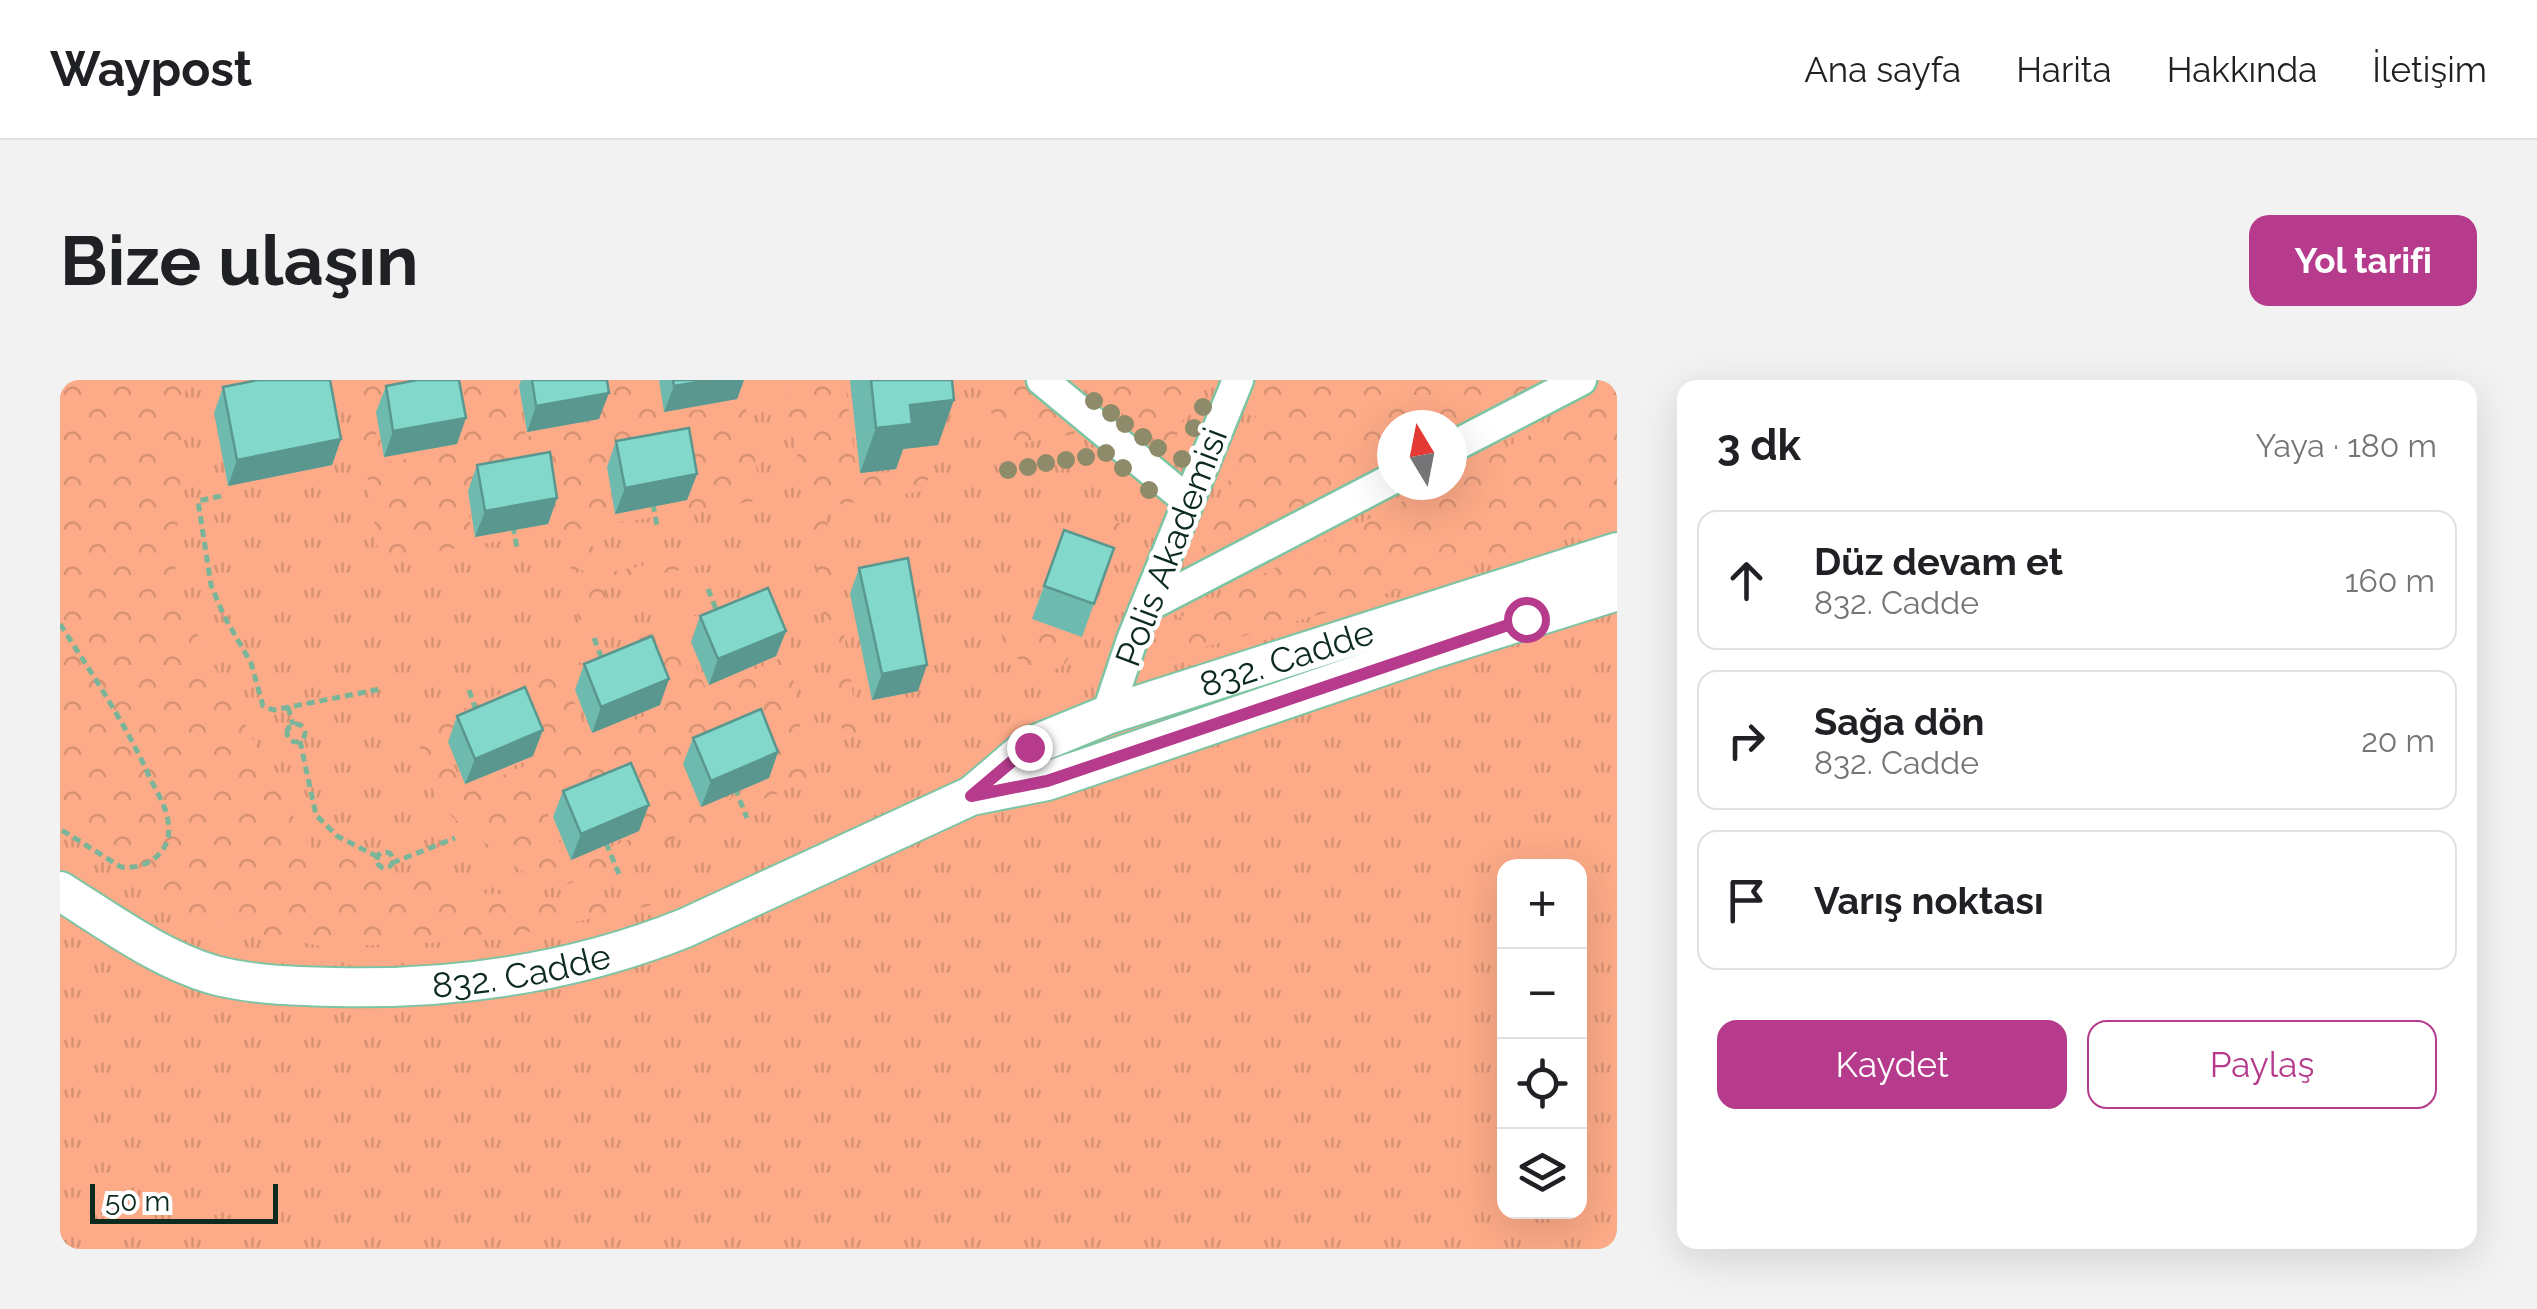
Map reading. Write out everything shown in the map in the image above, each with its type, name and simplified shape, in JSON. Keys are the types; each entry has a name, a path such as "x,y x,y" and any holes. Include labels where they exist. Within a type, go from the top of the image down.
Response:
{"street":[{"path":"1042,380 1187,500"},
{"name":"Polis Akademisi","path":"1107,715 1187,500 1238,380"},
{"path":"1467,439 1581,380"},
{"path":"1146,607 1377,486"},
{"name":"832. Cadde","path":"971,796 1029,747 1107,715 1617,552"},
{"name":"832. Cadde","path":"60,891 176,960 228,978 286,986 354,988 465,982 545,971 639,946 971,796 1047,781 1430,650 1617,591"}],"path":[{"path":"221,496 198,501 211,585 252,663 262,706 274,710 381,689"},
{"path":"653,504 658,526"},
{"path":"513,526 517,548"},
{"path":"708,589 719,617"},
{"path":"60,624 142,758 165,810 169,832 160,854 132,868 121,867 60,829"},
{"path":"594,638 604,665"},
{"path":"469,690 478,717"},
{"path":"288,707 293,725"},
{"path":"293,725 304,729 300,741 294,742 288,736 293,725"},
{"path":"300,741 311,781 313,808 321,822 338,836 378,857 388,853 392,863 456,838"},
{"path":"735,788 747,818"},
{"path":"606,843 619,874"}],"green space":[{"path":"60,380 1617,380 1617,1249 60,1249"},
{"path":"60,380 186,380 174,590 310,848 464,892 657,904 492,940 325,947 177,917 60,825"},
{"path":"378,380 529,380 516,383 526,437 603,423 596,380 657,380 664,416 739,402 736,380 741,380 762,500 380,560 353,384","holes":["452,394 461,450 381,463 372,408","680,451 690,503 613,517 604,465","542,474 551,526 473,540 465,488"]},
{"path":"782,380 845,380 857,477 933,468 923,491 825,507 858,729 855,735 842,730 808,510"},
{"path":"986,380 1021,380 1077,430 1074,434 997,447"},
{"path":"1076,380 1200,380 1171,449"},
{"path":"1270,380 1424,380 1448,387 1486,380 1560,380 1467,428 1467,410 1377,410 1377,474 1192,570"},
{"path":"1617,389 1617,520 1321,614 1156,661 1150,651 1156,630 1405,500 1467,500 1467,468"},
{"path":"1112,517 1120,524 1121,557 1101,573 1083,538 1093,527"},
{"path":"593,546 600,574 722,551 724,561 603,585 611,621 582,633 577,614 591,608 583,570 571,571 567,551"},
{"path":"780,582 807,777 569,884 536,879 520,870 441,808 429,781 415,728","holes":["759,608 781,658 707,691 684,640","644,656 666,707 590,739 568,688","517,707 538,760 465,791 442,738","752,729 774,780 699,812 677,761","622,782 644,833 569,865 548,814"]},
{"path":"1023,622 1061,637 1069,657 1065,664 1042,676 1005,649 1001,631 1009,624"}],"building":[{"path":"258,380 330,380 341,439 237,460 223,387"},
{"path":"417,380 459,380 466,418 393,431 386,386"},
{"path":"532,380 607,380 609,393 536,406"},
{"path":"673,380 710,380 674,386"},
{"path":"871,380 952,380 954,400 910,405 912,424 876,428"},
{"path":"689,428 697,474 625,488 616,441"},
{"path":"550,452 557,498 485,511 477,465"},
{"path":"1064,530 1114,548 1094,604 1044,586"},
{"path":"908,558 927,665 882,674 859,568"},
{"path":"768,588 786,631 718,659 700,616"},
{"path":"652,636 669,679 601,707 584,664"},
{"path":"525,687 543,730 475,759 457,716"},
{"path":"761,709 778,752 711,781 693,738"},
{"path":"631,763 649,805 581,834 563,791"}],"route":[{"path":"1029,747 971,796 1047,781 1526,619"}]}
